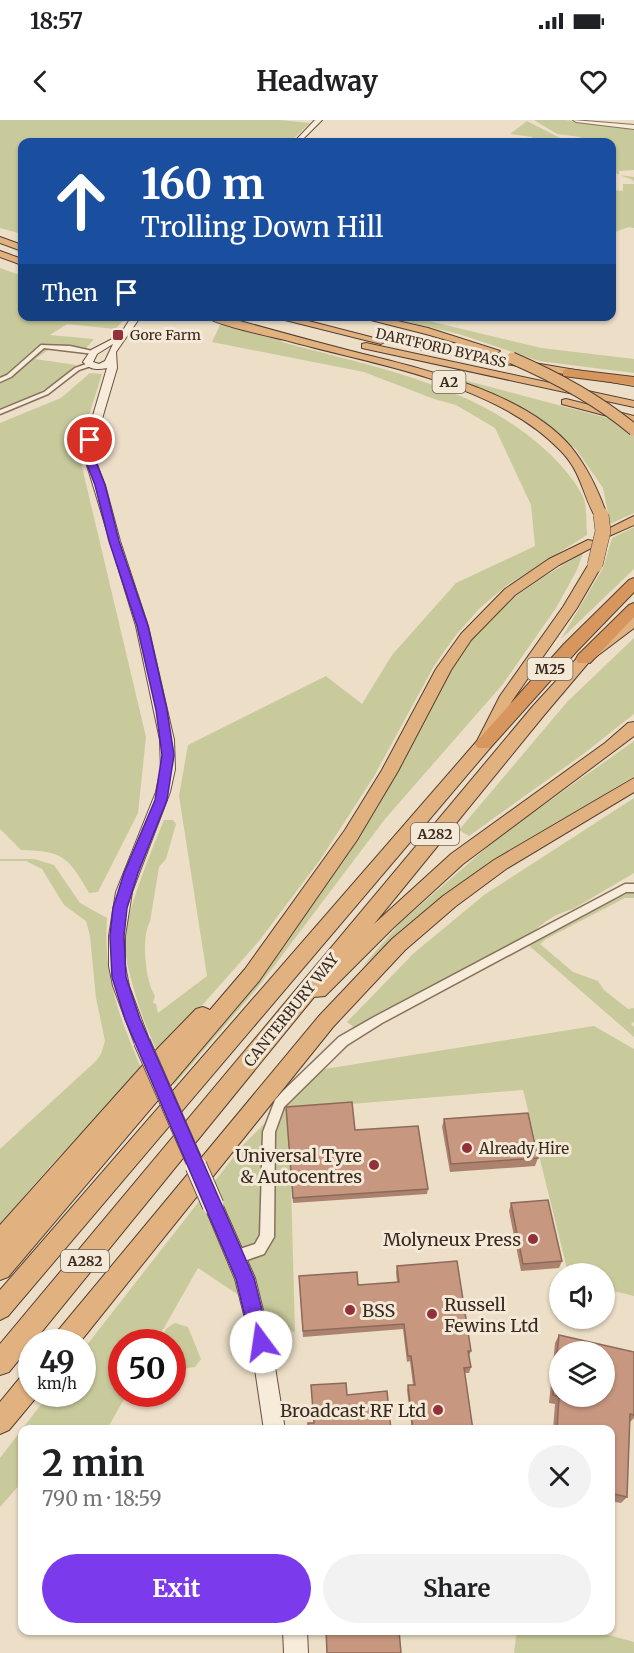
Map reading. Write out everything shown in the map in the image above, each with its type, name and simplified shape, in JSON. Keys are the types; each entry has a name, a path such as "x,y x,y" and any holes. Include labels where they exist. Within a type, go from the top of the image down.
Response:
{"highway":[{"path":"0,234 18,239"},
{"path":"0,240 18,247"},
{"path":"0,248 18,254"},
{"path":"0,254 18,261"},
{"name":"A2","path":"248,321 440,379 506,405 549,432 575,459 592,487 601,515 603,531 595,565 570,608 505,700 484,744"},
{"name":"DARTFORD BYPASS","path":"251,321 331,334 634,396"},
{"name":"DARTFORD BYPASS","path":"290,321 331,334 634,404"},
{"path":"384,321 428,330 512,358 572,386 602,405 634,430"},
{"path":"331,334 634,382"},
{"path":"331,334 634,420"},
{"path":"609,532 634,520"},
{"path":"0,1269 252,975 351,835 390,771 444,669 466,637 510,592 554,562 588,544"},
{"name":"M25","path":"484,744 570,648 634,583"},
{"name":"M25","path":"584,658 634,608"},
{"name":"CANTERBURY WAY","path":"0,1363 290,1014 341,948 584,658 634,621"},
{"path":"290,1014 334,976 386,923 457,859 600,755 634,726"},
{"name":"CANTERBURY WAY","path":"0,1308 484,744"},
{"path":"76,1329 293,1062 374,968 426,920 470,886 520,852 634,784"},
{"path":"0,1242 159,1060 215,1003 291,919"},
{"path":"0,1421 18,1400"}],"main road":[{"path":"301,138 319,120"},
{"path":"93,366 107,366 133,321"},
{"path":"106,383 103,375 88,360 96,351 124,334"},
{"path":"96,351 112,357"},
{"path":"112,357 112,368 90,440 91,462 142,626 162,710 168,755 163,792 124,892 117,936 117,966 121,986 142,1042 245,1278 261,1342 274,1425"},
{"path":"295,1635 296,1653"}],"street":[{"path":"576,120 616,122 634,127"},
{"path":"0,380 9,376 43,346 96,351"},
{"path":"0,412 49,391 76,369 93,366"},
{"path":"236,1257 259,1249 267,1237 269,1132 272,1120 283,1099 328,1055 345,1040 378,1020 610,895 625,888 634,888"}],"green space":[{"path":"0,120 280,120 310,123 294,138 18,138 18,233 0,228"},
{"path":"534,120 565,120 634,128 634,170 619,171 619,175 616,174 616,138 580,138 557,134"},
{"path":"527,121 560,138 532,138 510,134"},
{"path":"620,175 634,177 634,184 633,180"},
{"path":"623,184 634,184 634,228 629,227 616,232 616,190 623,191"},
{"path":"0,268 18,275 18,321 123,321 115,329 67,324 50,335 94,339 82,353 50,349 35,359 76,365 40,392 0,409"},
{"path":"403,321 429,321 541,348 634,359 634,373 539,361 459,334"},
{"path":"220,325 425,382 492,411 523,431 551,455 578,487 584,499 587,535 507,585 480,608 456,635 434,666 373,778 320,860 259,941 159,1054 141,1011 130,974 124,941 125,930 133,902 164,820 173,820 176,824 166,859 159,867 145,948 149,980 155,996 153,1003 156,1004 158,1013 207,976 179,796 188,745 326,676 362,704 392,655 456,583 535,546 531,505 495,428 456,405 364,372 212,342"},
{"path":"257,327 634,425 634,513 610,524 603,488 576,449 515,404 463,383"},
{"path":"90,373 102,374 78,450 146,737 138,813 98,892 89,893 76,871 63,858 47,852 21,850 0,829 0,423 61,398"},
{"path":"634,527 634,569 561,639 603,568 612,538"},
{"path":"583,553 577,570 556,608 503,684 385,819 259,986 174,1085 170,1078 275,953 348,854 385,794 442,684 477,634 517,595"},
{"path":"634,638 634,714 582,755 469,836 459,830 567,702"},
{"path":"634,741 634,776 467,879 419,916 361,968 401,922 500,836"},
{"path":"634,798 634,873 573,909 550,918 531,934 390,1010 377,1014 355,1028 347,1022 414,953 484,895"},
{"path":"0,859 34,859 54,865 80,903 107,918 106,939 114,995 141,1068 51,1165 0,1226 0,1149 96,1061 105,1041 96,998 90,936 86,921 64,905 42,869 26,861 0,861"},
{"path":"627,892 634,892 634,898 625,898 540,944 573,972 598,981 604,990 628,1009 634,1008 634,1022 631,1024 634,1027 634,1037 526,943"},
{"path":"594,1026 634,1049 634,1296 615,1291 615,1263 566,1263 523,1090 289,1109 295,1333 198,1268 163,1329 108,1329 108,1407 120,1407 109,1425 25,1425 39,1407 96,1407 96,1333 243,1145 318,1070"},
{"path":"175,1323 188,1327 201,1359 195,1367 186,1368 186,1329 167,1328"},
{"path":"18,1434 18,1487 0,1507 0,1458"},
{"path":"516,1635 609,1635 634,1642 634,1653 514,1653"}],"building":[{"name":"Universal Tyre & Autocentres","path":"352,1102 355,1130 418,1126 428,1189 293,1198 286,1107"},
{"path":"528,1113 538,1158 451,1164 444,1119"},
{"name":"Molyneux Press","path":"548,1200 562,1261 523,1264 511,1203"},
{"path":"457,1261 471,1351 468,1351 471,1367 464,1368 472,1425 412,1425 408,1385 415,1385 404,1324 303,1331 299,1276 357,1272 358,1285 399,1282 397,1266"},
{"path":"559,1335 585,1341 558,1341"},
{"path":"615,1348 634,1352 634,1415 630,1414 627,1497 615,1494 615,1425 557,1425 558,1407 615,1407"},
{"path":"346,1383 347,1395 387,1391 390,1425 308,1425 308,1423 314,1423 311,1385"},
{"path":"326,1635 399,1635 401,1653 327,1653"}],"place":[{"name":"Gore Farm","path":"118,335"},
{"name":"Already Hire","path":"467,1148"},
{"name":"Universal Tyre & Autocentres","path":"374,1165"},
{"name":"Molyneux Press","path":"533,1239"},
{"name":"BSS","path":"350,1310"},
{"name":"Russell Fewins Ltd","path":"432,1314"},
{"name":"Broadcast RF Ltd","path":"438,1410"}],"route":[{"path":"90,440 91,462 142,626 162,710 168,755 168,769 161,800 131,873 120,908 117,936 119,977 133,1019 245,1278 261,1342"}]}
